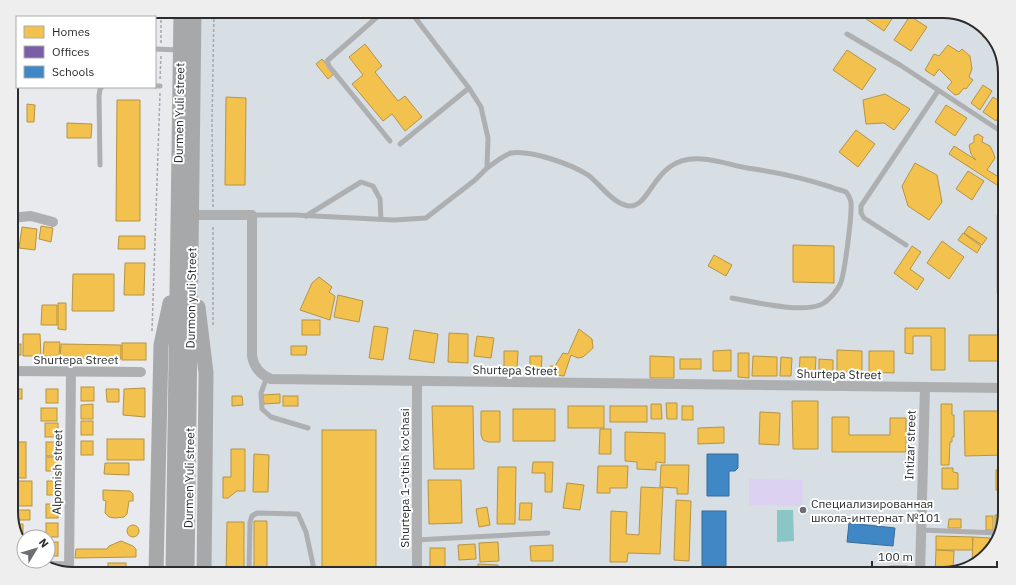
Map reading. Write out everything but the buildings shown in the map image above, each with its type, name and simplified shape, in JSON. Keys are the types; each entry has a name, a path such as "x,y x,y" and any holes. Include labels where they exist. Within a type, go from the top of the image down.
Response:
{"main road":[{"name":"Durmen Yuli street","path":"181,18 180,50 185,215"},
{"name":"Durmen Yuli street","path":"185,215 194,18"},
{"name":"Durmon yuli Street","path":"173,567 185,215"},
{"name":"Durmon yuli Street","path":"184,266 188,567"},
{"path":"156,567 161,345 184,266"},
{"path":"184,266 203,336 206,373 204,567"}],"street":[{"path":"185,215 252,215 252,356 256,368 266,377"},
{"path":"18,217 31,216 53,222"},
{"name":"Shurtepa Street","path":"18,371 141,372"},
{"name":"Alpomish street","path":"69,567 71,372"},
{"name":"Shurtepa Street","path":"266,377 276,380 998,388"},
{"name":"Shurtepa 1-o'tish ko'chasi","path":"417,382 417,567"},
{"name":"Intizаr street","path":"920,567 925,388"}],"lane":[{"path":"376,18 327,61 329,66 390,141"},
{"path":"415,18 470,88 481,107 488,138 488,168"},
{"path":"847,34 900,65 998,130"},
{"path":"158,49 180,50"},
{"path":"100,165 99,96 101,88"},
{"path":"400,144 470,88"},
{"path":"906,245 864,218 861,213 861,206 938,91"},
{"path":"252,215 381,219 426,218 488,168 510,154 524,153 556,160 588,175 621,203 630,206 642,202 658,176 672,164 687,158 717,161 747,168 765,169 821,184 846,193 852,201 848,237 841,283 833,294 821,305 795,308 732,298"},
{"path":"305,216 361,182 373,186 380,200 381,219"},
{"path":"266,377 261,393 262,409 271,417 308,428"},
{"path":"249,567 250,522 252,516 257,513 298,514 306,532 314,567"},
{"path":"921,530 994,533"},
{"path":"416,540 548,533"}],"path":[{"path":"151,336 158,49 160,18"},
{"path":"213,330 212,123 214,18"}],"shaded area":[{"path":"194,18 950,18 964,22 977,29 987,39 995,55 998,69 998,519 994,533 987,546 977,556 964,563 950,567 204,567 206,373 191,266"},
{"path":"749,479 803,480 802,506 749,505"}],"water":[{"path":"777,510 793,510 794,541 777,542"}],"place":[{"name":"Специализированная школа-интернат №101","path":"803,510"}]}
